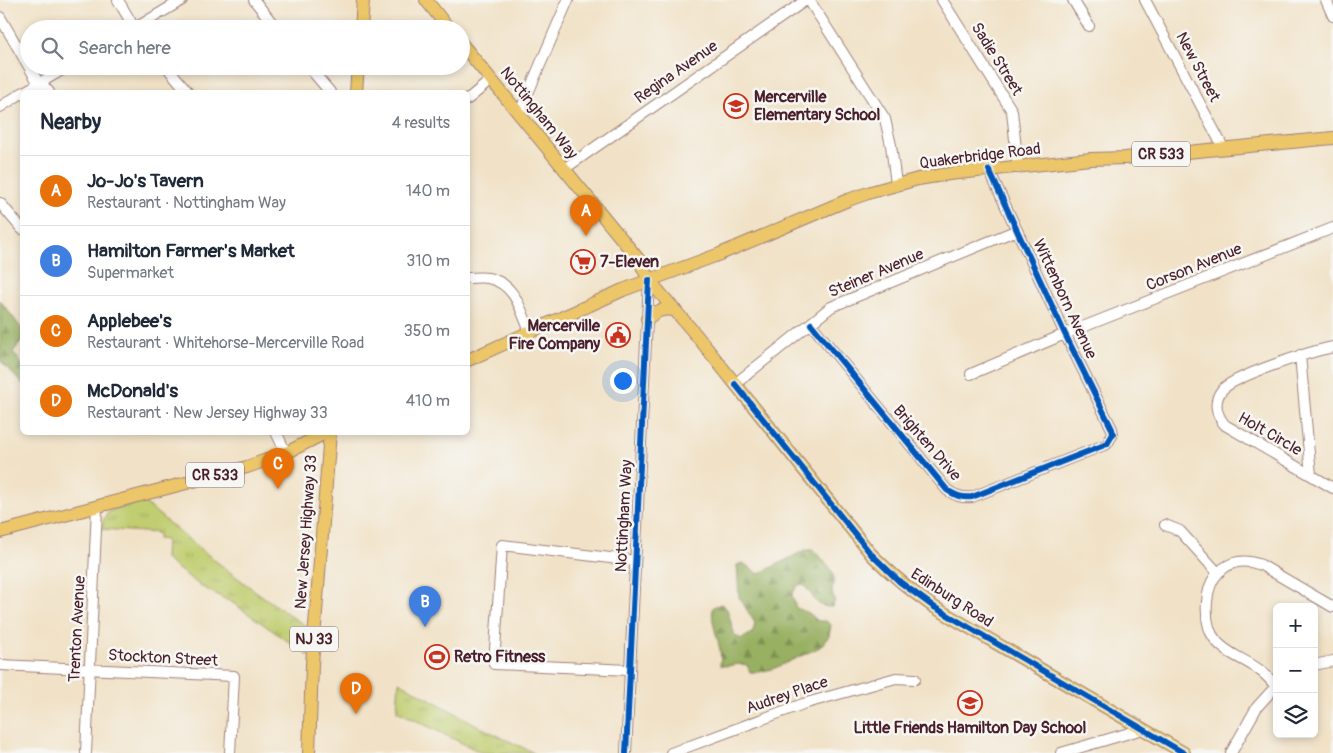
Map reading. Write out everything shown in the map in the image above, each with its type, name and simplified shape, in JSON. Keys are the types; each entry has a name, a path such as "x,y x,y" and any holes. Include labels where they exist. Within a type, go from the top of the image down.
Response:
{"main road":[{"path":"362,20 363,0"},
{"path":"426,0 443,20"},
{"name":"Nottingham Way","path":"470,54 639,260 649,280"},
{"path":"356,90 357,75"},
{"name":"Quakerbridge Road","path":"649,280 720,254 848,200 896,184 950,174 1091,159 1224,149 1333,138"},
{"name":"Edinburg Road","path":"649,280 871,554 900,582 934,607 1184,753"},
{"name":"CR 533","path":"470,359 649,280"},
{"path":"647,319 664,308 675,310"},
{"name":"CR 533","path":"0,532 247,467 286,453 323,435"},
{"name":"New Jersey Highway 33","path":"309,753 313,655 329,435"}],"street":[{"path":"118,0 130,20"},
{"path":"150,20 182,0"},
{"path":"254,0 270,20"},
{"path":"519,114 568,0"},
{"path":"808,0 884,119 891,145 896,184"},
{"name":"Regina Avenue","path":"564,169 808,0"},
{"name":"Sadie Street","path":"942,0 1012,111 1018,168"},
{"path":"1073,0 1089,26"},
{"name":"New Street","path":"1145,0 1224,149"},
{"path":"1326,0 1333,16"},
{"path":"0,17 20,50"},
{"path":"35,75 47,90"},
{"path":"28,90 54,75"},
{"path":"174,75 186,90"},
{"path":"316,75 328,90"},
{"path":"470,97 491,80"},
{"path":"0,107 20,95"},
{"name":"Wittenborn Avenue","path":"989,170 1065,334 1112,429 1111,439"},
{"path":"0,203 20,226"},
{"name":"Corson Avenue","path":"971,374 1065,334 1333,228"},
{"name":"Steiner Avenue","path":"735,384 831,307 1017,230"},
{"path":"470,278 491,278 506,286 517,298 530,332"},
{"name":"Nottingham Way","path":"626,753 649,280"},
{"name":"Brighten Drive","path":"811,324 941,483 955,496 972,497 1103,446 1111,439"},
{"name":"Holt Circle","path":"1333,347 1300,355 1228,384 1219,394 1216,408 1225,425 1333,488"},
{"path":"1300,355 1311,475"},
{"path":"277,435 286,453"},
{"name":"Trenton Avenue","path":"86,753 97,506"},
{"path":"1165,525 1180,531 1218,573"},
{"path":"630,670 494,664 502,545 635,562"},
{"path":"1273,683 1265,674 1222,648 1212,636 1207,617 1208,594 1213,579 1229,565 1237,562 1253,562 1333,607"},
{"path":"1318,664 1333,661"},
{"name":"Stockton Street","path":"0,665 234,676 230,753"},
{"name":"Audrey Place","path":"671,753 803,704 896,678 915,679"},
{"path":"1231,753 1258,707 1273,690"},
{"path":"1061,753 1143,729"}],"green space":[{"path":"0,300 20,326 20,343 13,352 20,361 20,382 0,360"},
{"path":"143,501 225,568 312,630 309,656 233,603 202,587 165,559 166,540 158,539 158,533 102,529 103,521 109,511"},
{"path":"805,550 813,550 831,570 834,578 832,594 835,601 832,607 821,605 802,584 797,586 792,595 796,608 809,613 818,621 826,621 831,625 829,636 820,647 775,668 760,672 750,672 747,665 743,664 720,665 720,650 712,614 713,607 721,604 727,609 735,636 742,639 753,632 755,623 739,597 737,565 743,563 759,574"},
{"path":"399,682 484,729 534,753 482,753 397,711"}],"cycle path":[{"path":"811,324 947,490 956,495 972,497 1107,444 1113,434 1112,429 1065,334 989,170"},
{"path":"626,753 649,280"},
{"path":"735,384 871,554 900,582 934,607 1184,753"}],"place":[{"name":"Mercerville Elementary School","path":"736,106"},
{"name":"Jo-Jo's Tavern","path":"586,236"},
{"name":"7-Eleven","path":"583,262"},
{"name":"Mercerville Fire Company","path":"618,335"},
{"name":"Applebee's","path":"278,489"},
{"name":"Hamilton Farmer's Market","path":"425,627"},
{"name":"Retro Fitness","path":"437,657"},
{"name":"Little Friends Hamilton Day School","path":"970,703"},
{"name":"McDonald's","path":"356,714"}]}
